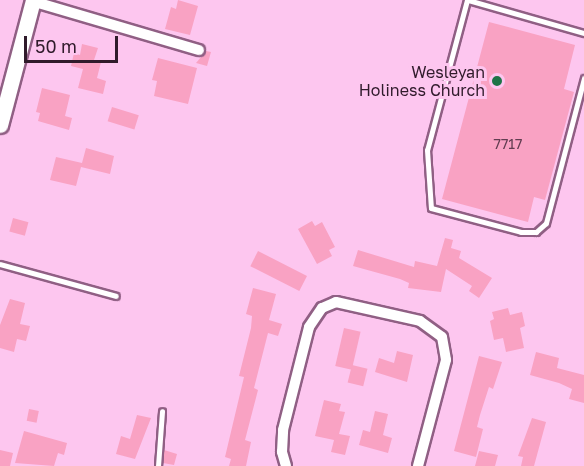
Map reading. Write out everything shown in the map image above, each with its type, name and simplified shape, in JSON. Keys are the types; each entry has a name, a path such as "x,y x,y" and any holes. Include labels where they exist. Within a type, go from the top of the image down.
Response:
{"street":[{"path":"0,125 32,1 199,50"},
{"path":"286,466 282,453 283,430 305,341 316,316 331,304 348,302 420,321 438,331 444,343 446,360 418,466"}],"lane":[{"path":"584,33 467,0 427,150 431,208 536,232 546,223 584,78"},
{"path":"0,264 116,296"},
{"path":"158,466 162,411"}],"building":[{"path":"178,0 198,6 190,35 165,29 171,7 176,9"},
{"path":"489,22 575,45 564,89 574,92 545,200 534,197 528,222 442,199"},
{"path":"82,44 98,48 94,60 101,62 97,78 106,81 103,94 78,88 83,69 71,66 74,53 80,55"},
{"path":"206,51 211,52 207,66 196,63"},
{"path":"158,58 197,68 188,104 154,96 157,81 152,80"},
{"path":"42,88 70,95 65,116 72,118 69,130 38,121 40,113 36,112"},
{"path":"112,107 139,115 134,130 108,121"},
{"path":"86,148 114,156 110,174 81,167 76,186 50,180 56,157 82,163"},
{"path":"13,218 28,222 25,236 9,232"},
{"path":"312,221 315,226 322,222 335,247 329,250 332,256 317,264 298,229"},
{"path":"445,238 453,240 451,248 461,251 459,258 492,278 479,298 469,291 472,286 446,269 441,292 408,288 409,283 400,279 353,266 358,250 414,267 415,261 437,266"},
{"path":"258,251 307,276 299,291 250,266"},
{"path":"253,288 276,294 269,320 282,324 278,336 268,333 254,388 258,390 245,440 251,442 246,466 229,466 231,459 225,457 244,377 239,376 251,328 252,316 246,314"},
{"path":"10,299 25,303 20,324 30,326 26,341 17,339 14,352 0,348 0,325"},
{"path":"508,308 510,315 522,312 525,326 520,328 524,348 506,352 503,338 494,340 490,321 494,319 492,312"},
{"path":"344,328 361,332 352,370 335,366"},
{"path":"397,351 413,355 407,382 375,372 379,358 394,363"},
{"path":"536,352 559,358 557,368 584,375 584,403 569,399 572,389 530,375"},
{"path":"479,356 502,362 493,389 489,387 480,415 477,427 483,429 476,457 454,451"},
{"path":"352,365 368,369 363,386 348,382"},
{"path":"324,400 341,404 339,411 345,412 339,434 350,436 345,455 331,452 334,440 315,436"},
{"path":"29,409 39,411 37,423 27,421"},
{"path":"375,411 388,414 383,435 392,438 388,453 359,445 363,430 370,432"},
{"path":"137,415 151,418 135,459 116,454 121,436 130,439"},
{"path":"532,418 546,422 534,466 521,466 523,457 518,456"},
{"path":"24,431 67,443 64,455 58,453 54,466 15,463"},
{"path":"0,450 13,453 10,466 0,466"},
{"path":"164,450 177,454 174,465 163,463"},
{"path":"479,451 498,455 495,466 475,466"}],"place":[{"name":"Wesleyan Holiness Church","path":"497,81"}]}
